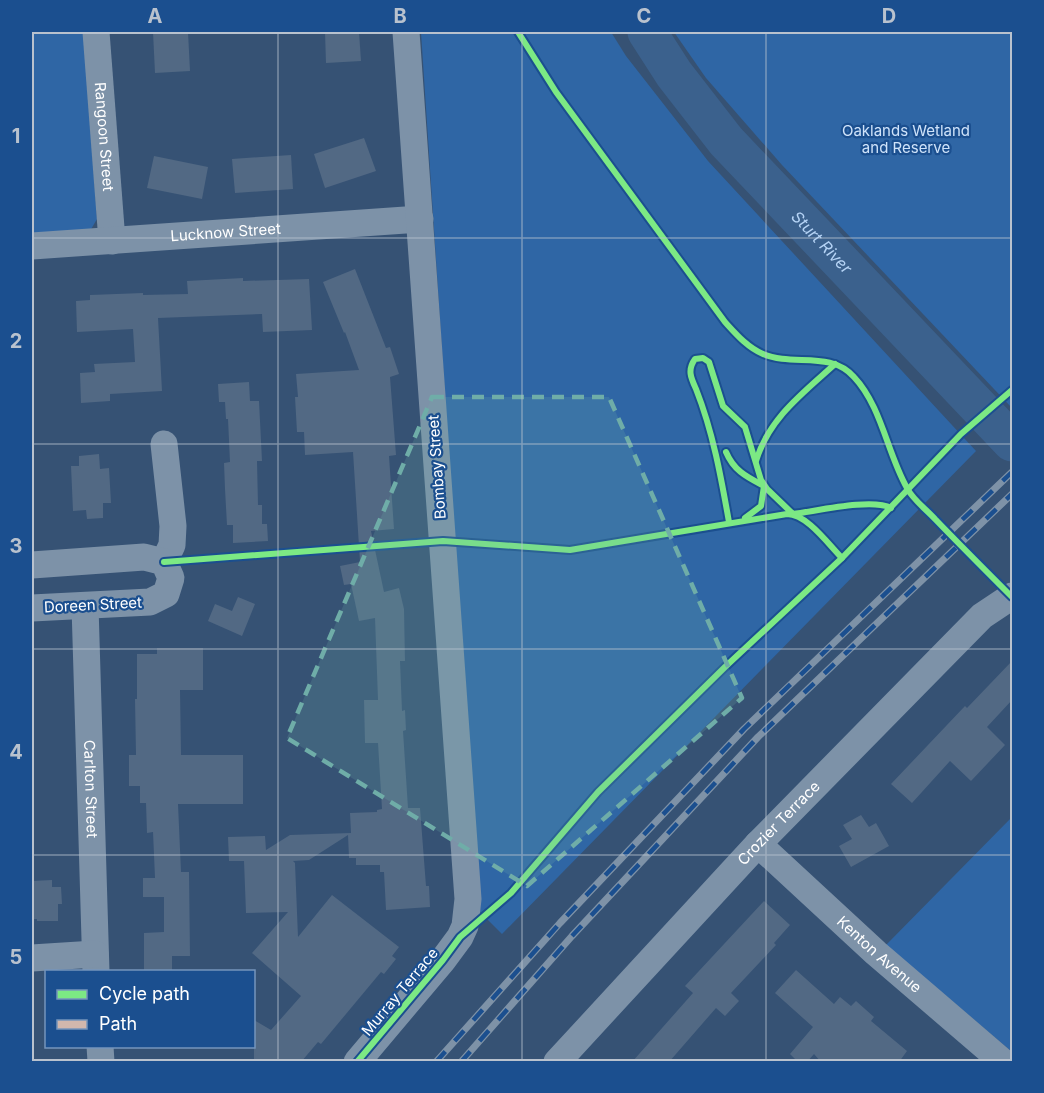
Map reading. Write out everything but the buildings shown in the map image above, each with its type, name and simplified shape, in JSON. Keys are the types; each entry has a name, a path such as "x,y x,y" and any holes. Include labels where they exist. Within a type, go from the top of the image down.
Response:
{"street":[{"name":"Rangoon Street","path":"96,32 112,241"},
{"name":"Bombay Street","path":"406,32 468,878 467,912 465,926 460,937"},
{"name":"Lucknow Street","path":"32,246 420,219"},
{"path":"32,564 144,557 164,562 172,545 173,526 164,444"},
{"name":"Doreen Street","path":"32,608 150,602 166,594 171,578 164,562"},
{"name":"Crozier Terrace","path":"557,1062 759,844 982,616 1012,596"},
{"name":"Carlton Street","path":"85,606 95,963"},
{"name":"Kenton Avenue","path":"759,844 876,953 1003,1062"},
{"name":"Murray Terrace","path":"357,1062 460,937"},
{"path":"32,958 95,963"}],"highlighted area":[{"path":"432,397 609,397 742,698 527,886 287,738"}],"green space":[{"path":"32,32 84,32 97,219 90,231 32,235"},
{"path":"421,32 611,32 626,56 708,161 976,451 502,934 479,911"},
{"name":"Oaklands Wetland and Reserve","path":"674,32 1012,32 1012,408 782,165 706,78"},
{"path":"1012,817 1012,1052 886,945"}],"waterway":[{"name":"Sturt River","path":"647,32 674,74 726,141 1012,442"}],"railway":[{"path":"436,1062 560,923 744,729 1012,472"},
{"path":"461,1062 572,936 758,737 1012,494"}],"cycle path":[{"path":"518,32 556,92 725,322 747,344 763,354 775,358 823,361 844,369 854,377 878,416 900,474 910,492 1012,597"},
{"path":"729,522 712,438 691,374 691,367 695,359 703,358 709,362 723,406 745,427 761,480 793,514 871,504 891,508"},
{"path":"756,461 769,432 778,419 799,396 835,364"},
{"path":"357,1062 460,937 511,893 598,792 725,667 842,558 961,434 1012,390"},
{"path":"726,452 737,469 764,486 761,506 745,518"},
{"path":"164,562 443,541 570,550 787,514 795,515 810,524 842,558"}]}
